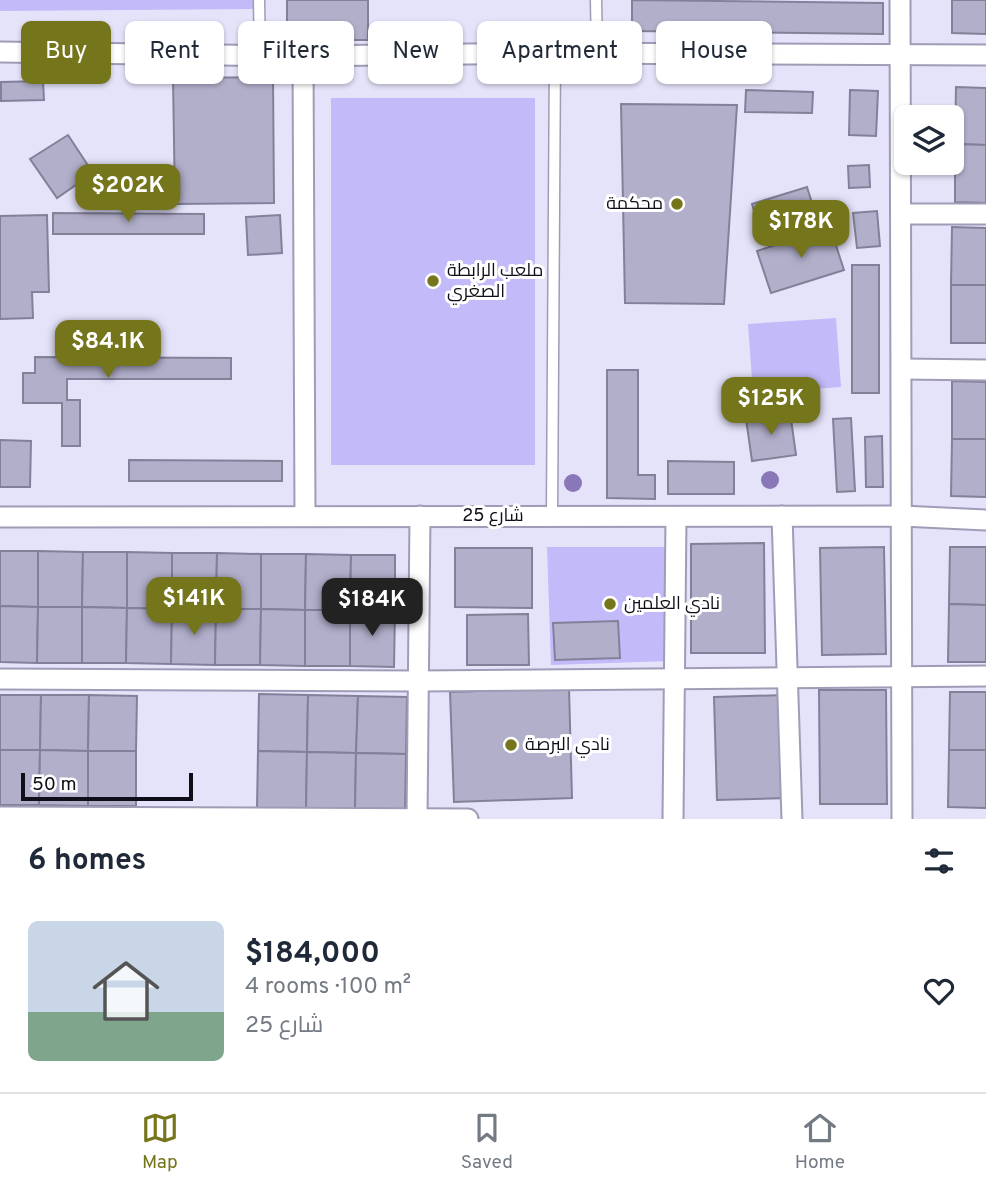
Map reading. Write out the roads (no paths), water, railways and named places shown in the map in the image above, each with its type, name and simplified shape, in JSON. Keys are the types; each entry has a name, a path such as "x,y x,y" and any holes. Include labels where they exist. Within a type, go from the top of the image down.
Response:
{"street":[{"path":"900,0 902,819"},
{"path":"0,52 238,56"},
{"path":"642,53 986,55"},
{"path":"354,55 477,54"},
{"path":"303,84 305,516"},
{"path":"901,214 986,214"},
{"path":"902,369 986,370"},
{"path":"417,818 420,516"},
{"path":"782,516 792,819"},
{"name":"شارع 25","path":"0,517 902,516 986,520"},
{"path":"673,819 676,517"},
{"path":"0,680 419,681 986,676"},
{"path":"0,817 468,819"}],"lane":[{"path":"259,0 259,21"},
{"path":"596,0 596,21"},
{"path":"552,516 555,84"}],"place":[{"name":"محكمة","path":"677,204"},
{"name":"ملعب الرابطة الصغري","path":"433,281"},
{"name":"نادي العلمين","path":"610,604"},
{"name":"نادي البرصة","path":"511,745"}]}
